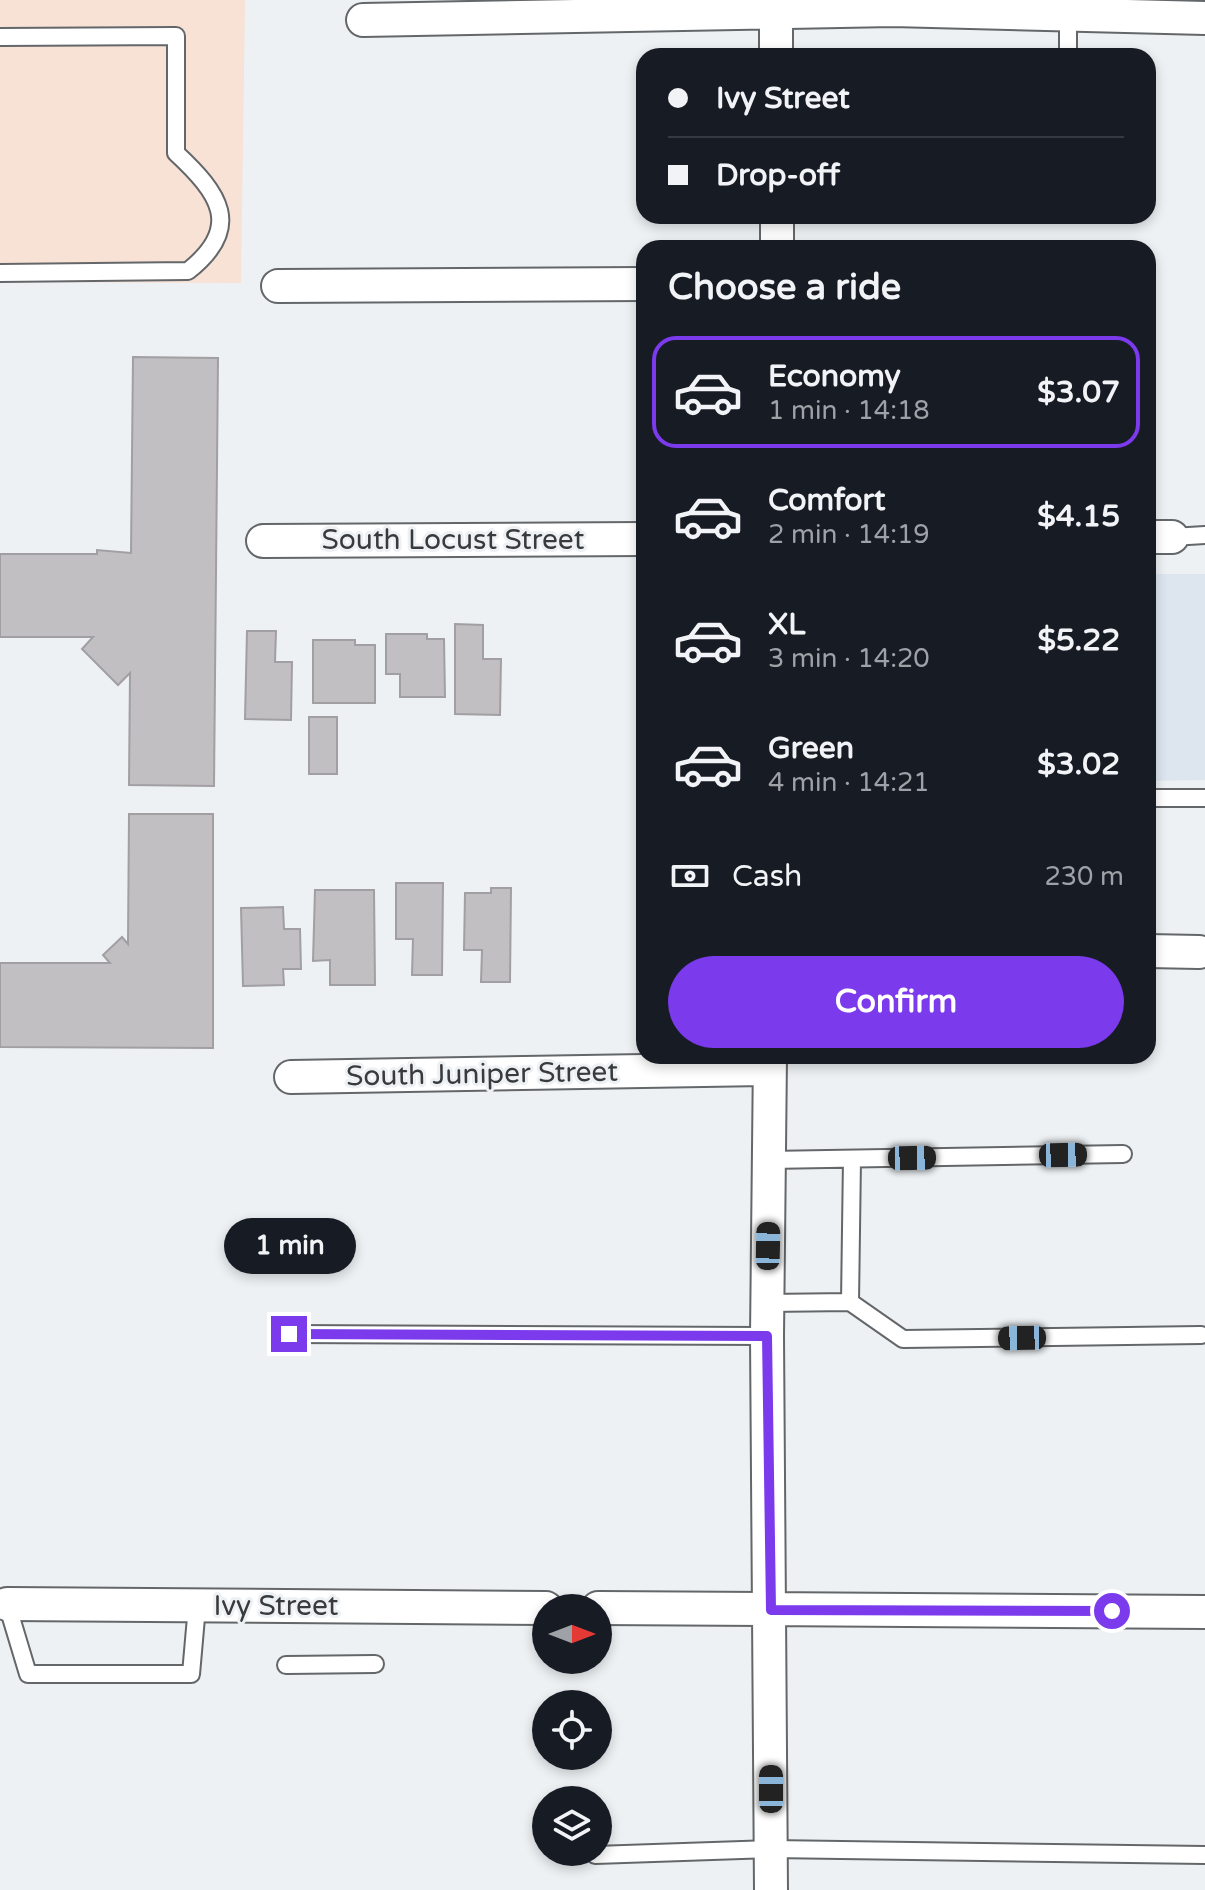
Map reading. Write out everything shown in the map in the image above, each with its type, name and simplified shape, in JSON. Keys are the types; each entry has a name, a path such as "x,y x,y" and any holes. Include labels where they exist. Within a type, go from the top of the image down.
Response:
{"street":[{"path":"776,7 776,48"},
{"path":"363,20 776,7 1205,18"},
{"path":"278,286 636,284"},
{"name":"South Locust Street","path":"263,541 636,539"},
{"path":"1156,951 1199,952"},
{"name":"South Juniper Street","path":"291,1077 705,1064"},
{"path":"769,1064 767,1336 771,1890"},
{"name":"Ivy Street","path":"7,1604 532,1608"},
{"path":"612,1608 1205,1612"}],"lane":[{"path":"1068,15 1068,48"},
{"path":"0,37 176,36 176,153 206,181 219,201 221,225 210,254 188,271 0,273"},
{"path":"1160,537 1205,535"},
{"path":"1156,798 1205,798"},
{"path":"769,1160 1123,1154"},
{"path":"850,1302 852,1159"},
{"path":"767,1303 850,1302 903,1339 1201,1335"},
{"path":"289,1334 767,1336"},
{"path":"7,1604 28,1674 191,1674 197,1606"},
{"path":"286,1665 375,1664"},
{"path":"612,1854 771,1849 1205,1855"}],"shaded area":[{"path":"0,0 245,0 241,283 0,282"},
{"path":"1156,574 1205,574 1205,780 1156,781"}],"building":[{"path":"133,357 218,358 214,786 129,785 130,673 118,685 82,649 93,637 0,637 0,554 97,554 97,550 131,553"},
{"path":"455,624 483,625 483,659 501,659 500,715 455,714"},
{"path":"247,631 276,631 275,662 292,662 291,720 245,719"},
{"path":"386,634 427,634 427,639 444,639 445,697 400,697 400,674 386,674"},
{"path":"313,640 355,640 355,645 375,645 375,703 313,703"},
{"path":"309,717 337,717 337,774 309,774"},
{"path":"129,814 213,814 213,1048 0,1047 0,963 110,963 103,955 122,937 128,944"},
{"path":"396,883 443,883 442,975 412,975 413,939 396,939"},
{"path":"491,888 511,888 510,982 481,982 482,950 464,950 465,893 491,893"},
{"path":"315,890 374,890 375,985 330,985 330,960 313,961"},
{"path":"283,907 284,929 300,929 301,969 283,969 284,985 243,986 241,908"}],"route":[{"path":"289,1334 767,1336 771,1610 1112,1611"}]}
